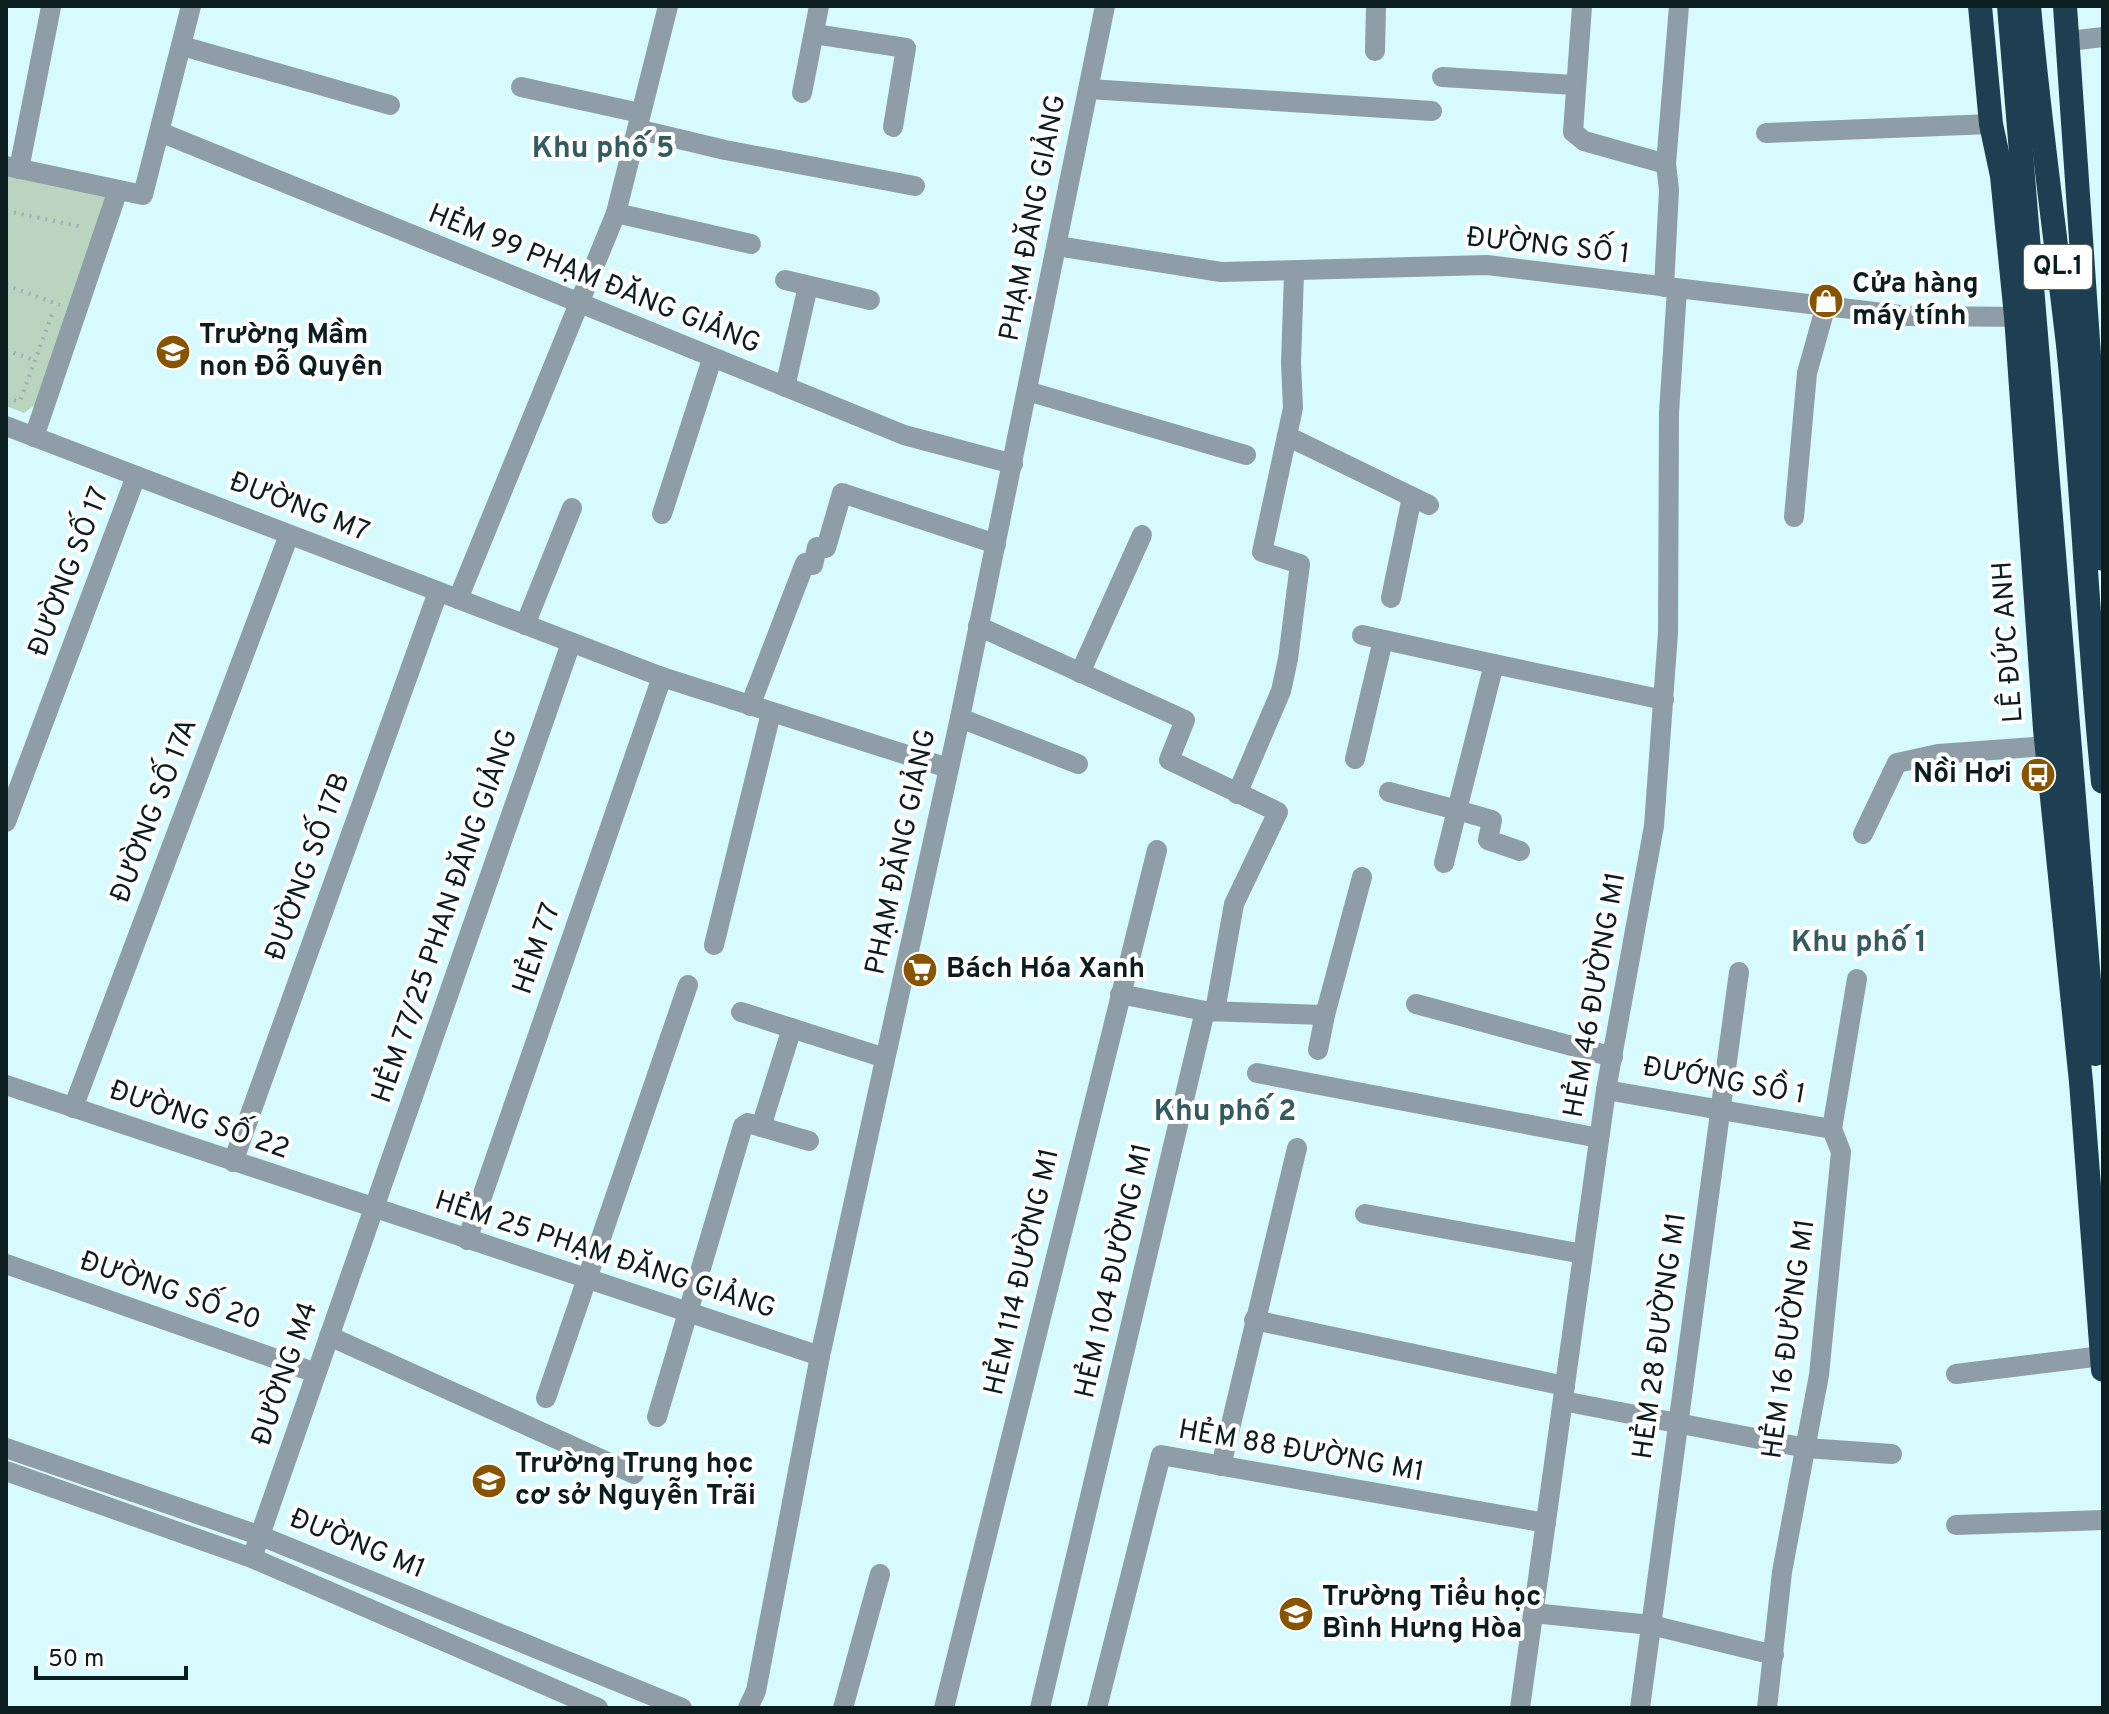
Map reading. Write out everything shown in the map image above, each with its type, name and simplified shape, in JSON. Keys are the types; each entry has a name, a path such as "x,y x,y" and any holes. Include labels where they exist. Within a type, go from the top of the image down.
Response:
{"highway":[{"name":"LÊ ĐỨC ANH","path":"1980,6 2086,346 2070,379 2087,629 2103,782"},
{"name":"QL.1","path":"1997,6 2021,130"},
{"name":"QL.1","path":"2009,6 2021,130"},
{"name":"QL.1","path":"2021,130 2029,6"},
{"name":"QL.1","path":"2021,130 2046,6"},
{"name":"LÊ ĐỨC ANH","path":"2065,6 2103,559"},
{"name":"LÊ ĐỨC ANH","path":"2021,130 2024,317 2103,1152"},
{"path":"2021,130 2074,139"},
{"name":"LÊ ĐỨC ANH","path":"2024,317 2017,343 2047,746 2081,1082 2103,1370"},
{"path":"2070,379 2090,402"}],"street":[{"path":"51,7 13,167 143,195 191,6"},
{"path":"458,599 616,213 668,6"},
{"path":"802,93 819,6"},
{"name":"PHẠM ĐĂNG GIẢNG","path":"748,1708 756,1691 820,1356 960,718 1105,6"},
{"path":"1375,51 1376,6"},
{"path":"1582,6 1572,128 1579,139 1666,164"},
{"name":"HẺM 46 ĐƯỜNG M1","path":"1520,1708 1606,1090 1650,857 1664,700 1669,590 1671,288 1666,164 1679,6"},
{"path":"814,34 906,48 893,127"},
{"path":"2069,41 2103,37"},
{"path":"182,46 390,105"},
{"path":"1442,77 1574,85"},
{"path":"521,87 725,150 915,186"},
{"path":"1089,89 1432,111"},
{"path":"1766,133 2021,130"},
{"name":"HẺM 99 PHẠM ĐĂNG GIẢNG","path":"160,132 904,435 1013,464"},
{"path":"34,437 118,190"},
{"path":"616,213 751,244"},
{"name":"ĐƯỜNG SỐ 1","path":"1057,246 1183,268 1294,273 1461,264 1908,316 2024,317"},
{"path":"978,626 1185,720 1169,760 1237,794 1281,691 1300,564 1262,552 1294,398 1291,363 1294,273"},
{"path":"785,280 870,300"},
{"path":"785,387 808,286"},
{"path":"1794,517 1807,373 1826,305"},
{"path":"662,514 712,359"},
{"path":"1027,391 1246,455"},
{"name":"ĐƯỜNG M7","path":"6,426 662,677 948,768"},
{"path":"1287,436 1420,501 1391,598"},
{"name":"ĐƯỜNG SỐ 17","path":"6,822 136,476"},
{"path":"750,706 805,563 813,565 817,547 826,548 842,493 996,544"},
{"path":"525,625 572,508"},
{"name":"ĐƯỜNG SỐ 17A","path":"73,1108 289,535"},
{"path":"1080,673 1142,535"},
{"name":"ĐƯỜNG SỐ 17B","path":"233,1162 438,592"},
{"path":"1362,635 1664,700"},
{"path":"1355,759 1383,640"},
{"name":"HẺM 77/25 PHAN ĐĂNG GIẢNG","path":"373,1209 571,643"},
{"path":"1444,863 1494,664"},
{"name":"HẺM 77","path":"467,1240 662,677"},
{"path":"714,945 771,713"},
{"path":"960,718 1078,764"},
{"path":"1863,834 1897,763 1938,754 2047,746"},
{"path":"1389,792 1492,820 1488,840 1520,851"},
{"name":"HẺM 104 ĐƯỜNG M1","path":"1040,1708 1234,904 1278,812 1237,794"},
{"name":"HẺM 114 ĐƯỜNG M1","path":"944,1708 1157,850"},
{"path":"1318,1050 1362,877"},
{"name":"HẺM 28 ĐƯỜNG M1","path":"1640,1708 1739,972"},
{"name":"HẺM 16 ĐƯỜNG M1","path":"1767,1708 1782,1572 1819,1375 1841,1152 1832,1129 1857,979"},
{"path":"546,1398 688,985"},
{"path":"1120,994 1210,1011 1325,1015"},
{"path":"1416,1004 1613,1057"},
{"path":"741,1012 885,1058"},
{"path":"761,1127 792,1028"},
{"path":"1257,1073 1599,1138"},
{"name":"ĐƯỜNG SỐ 22","path":"6,1085 373,1209"},
{"name":"ĐƯỚNG SỒ 1","path":"1606,1090 1832,1129"},
{"path":"657,1417 743,1126 748,1123 809,1141"},
{"path":"1221,1466 1297,1148"},
{"name":"HẺM 25 PHẠM ĐĂNG GIẢNG","path":"373,1209 820,1356"},
{"name":"ĐƯỜNG M4","path":"252,1558 373,1209"},
{"path":"1365,1214 1583,1254"},
{"name":"ĐƯỜNG SỐ 20","path":"6,1264 316,1373"},
{"path":"1254,1320 1677,1422 1806,1448 1892,1454"},
{"path":"329,1336 634,1474"},
{"path":"1956,1374 2102,1356"},
{"name":"ĐƯỜNG M1","path":"6,1448 261,1536 682,1708"},
{"name":"HẺM 88 ĐƯỜNG M1","path":"1097,1708 1161,1455 1546,1523"},
{"name":"ĐƯỜNG M1","path":"6,1471 252,1558 598,1708"},
{"path":"1956,1525 2103,1520"},
{"path":"843,1708 880,1574"},
{"path":"1533,1613 1651,1625 1774,1655"}],"path":[{"path":"6,211 83,227"},
{"path":"79,240 88,214"},
{"path":"6,285 77,311"},
{"path":"6,399 20,401 61,291"},
{"path":"6,350 36,361"}],"green space":[{"path":"6,173 107,195 35,405 24,413 6,406"}],"place":[{"name":"Cửa hàng máy tính","path":"1826,301"},
{"name":"Trường Mầm non Đỗ Quyên","path":"173,352"},
{"name":"Nồi Hơi","path":"2038,775"},
{"name":"Bách Hóa Xanh","path":"920,970"},
{"name":"Trường Trung học cơ sở Nguyễn Trãi","path":"489,1481"},
{"name":"Trường Tiểu học Bình Hưng Hòa","path":"1296,1614"}],"district":[{"name":"Khu phố 5","path":"603,149"},
{"name":"Khu phố 1","path":"1859,943"},
{"name":"Khu phố 2","path":"1225,1112"}]}
